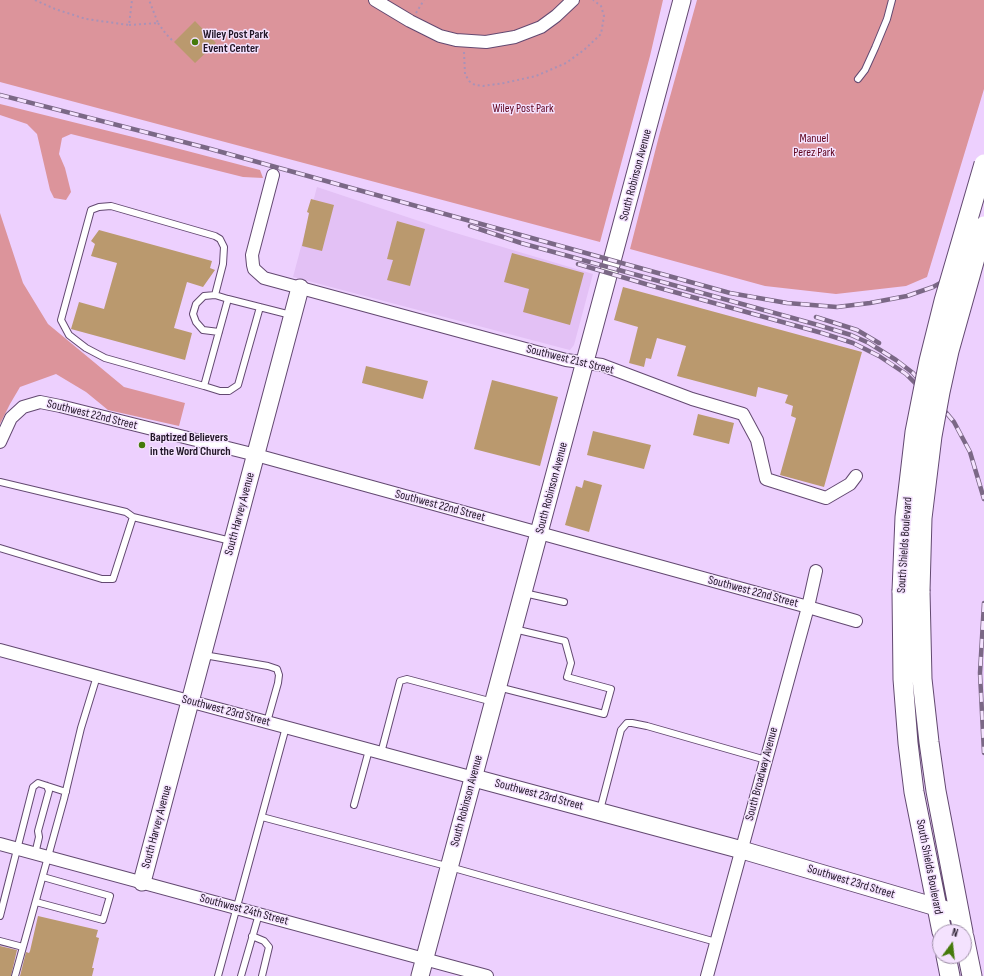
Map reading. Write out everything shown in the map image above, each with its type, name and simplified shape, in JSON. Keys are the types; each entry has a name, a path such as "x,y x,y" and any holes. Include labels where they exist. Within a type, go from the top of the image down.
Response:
{"main road":[{"name":"South Shields Boulevard","path":"961,923 936,791 929,742 911,591 905,517 915,432 926,375 944,301 984,164"},
{"name":"South Shields Boulevard","path":"940,924 914,792 908,743 903,679 911,591 935,422 948,351 984,226"},
{"path":"948,964 950,976"},
{"path":"970,964 972,976"}],"street":[{"path":"376,0 416,24 440,36 486,42 515,37 541,27 556,16 573,0"},
{"name":"South Robinson Avenue","path":"420,976 586,363 682,0"},
{"path":"273,175 253,249 252,265 256,272 264,278 300,288"},
{"name":"Southwest 21st Street","path":"300,288 566,360 602,365 692,399 743,414 757,440 766,479 826,498 850,484 856,476"},
{"name":"South Harvey Avenue","path":"142,882 300,288"},
{"name":"Southwest 22nd Street","path":"0,442 11,418 23,407 40,402 256,455 856,621"},
{"name":"South Broadway Avenue","path":"707,976 808,607 816,571"},
{"name":"Southwest 23rd Street","path":"0,650 742,850 937,907 961,923"},
{"name":"Southwest 24th Street","path":"0,844 487,976"}],"lane":[{"path":"858,79 865,70 875,48 887,19 892,0"},
{"path":"216,295 223,264 224,247 220,239 215,236 111,206 98,207 91,210 62,320 69,336 86,348 105,358 220,391 229,391 238,385 260,307"},
{"path":"220,332 203,330 196,322 193,314 196,304 204,296 216,295 292,316"},
{"path":"204,386 228,299"},
{"path":"0,482 126,512 133,517 233,541"},
{"path":"0,548 102,579 113,579 133,517"},
{"path":"524,593 564,602"},
{"path":"354,806 400,681 407,679 604,714 611,689 567,678 571,663 565,641 514,629"},
{"path":"202,655 268,666 277,669 279,675 267,722"},
{"path":"15,976 66,792 80,728 97,676"},
{"path":"600,811 621,730 627,723 647,726 766,760"},
{"path":"218,976 238,908 286,727"},
{"path":"0,916 33,787 38,783 66,792"},
{"path":"36,854 39,837 38,831 49,791 47,786"},
{"path":"262,817 450,867 716,942"},
{"path":"36,902 103,920 110,896 42,877"},
{"path":"241,976 259,914"},
{"path":"252,936 264,941 269,947 262,976"},
{"path":"0,941 23,947"}],"path":[{"path":"36,0 55,9 86,19 129,25 158,23"},
{"path":"129,25 132,0"},
{"path":"149,0 158,23 172,40"}],"shaded area":[{"path":"317,187 449,231 593,274 574,345 570,350 293,277"}],"green space":[{"name":"Wiley Post Park","path":"0,0 663,0 650,56 600,242 0,82"},
{"name":"Manuel Perez Park","path":"697,0 984,0 984,89 927,277 906,286 836,294 765,286 630,249 659,136"},
{"path":"0,104 260,170 263,178 243,177 71,134 62,138 59,154 65,168 71,192 66,200 54,198 50,190 37,134 27,124 0,115"},
{"path":"0,213 23,283 48,324 124,387 185,403 179,426 108,410 86,392 56,374 20,387 0,424"}],"building":[{"name":"Wiley Post Park Event Center","path":"195,21 216,43 195,63 174,42"},
{"path":"311,199 334,205 322,251 302,246 309,213 307,212"},
{"path":"397,221 425,229 410,286 387,280 393,260 387,259"},
{"path":"99,230 212,261 210,268 215,270 203,287 187,282 174,328 192,333 185,360 71,329 79,302 104,309 117,263 91,256 95,244 91,241"},
{"path":"512,253 584,273 570,325 523,312 529,289 504,282"},
{"path":"623,287 862,352 824,487 780,475 796,418 791,416 793,406 785,403 788,395 758,387 756,397 677,376 686,346 657,338 651,359 646,358 644,367 629,363 638,327 614,320"},
{"path":"366,366 428,381 423,399 362,383"},
{"path":"492,380 558,397 540,466 474,449"},
{"path":"698,414 734,423 729,444 693,435"},
{"path":"593,431 651,445 644,469 587,455"},
{"path":"584,480 602,485 589,532 565,525 576,486 582,488"},
{"path":"38,916 98,930 96,937 99,938 92,968 94,968 92,976 20,976 26,952 29,953 30,951"},
{"path":"0,946 17,950 11,976 0,976"}],"railway":[{"path":"0,95 207,148 730,293 787,303 837,307 907,296 933,287 984,259"},
{"path":"470,226 521,243 818,325 851,335 869,343 913,373 954,422 970,452 984,499"},
{"path":"578,264 853,343 879,356 906,374 919,387"},
{"path":"816,317 857,330 879,343"},
{"path":"984,603 980,673 984,753"}],"place":[{"name":"Wiley Post Park Event Center","path":"195,42"},
{"name":"Baptized Believers in the Word Church","path":"142,445"}]}
